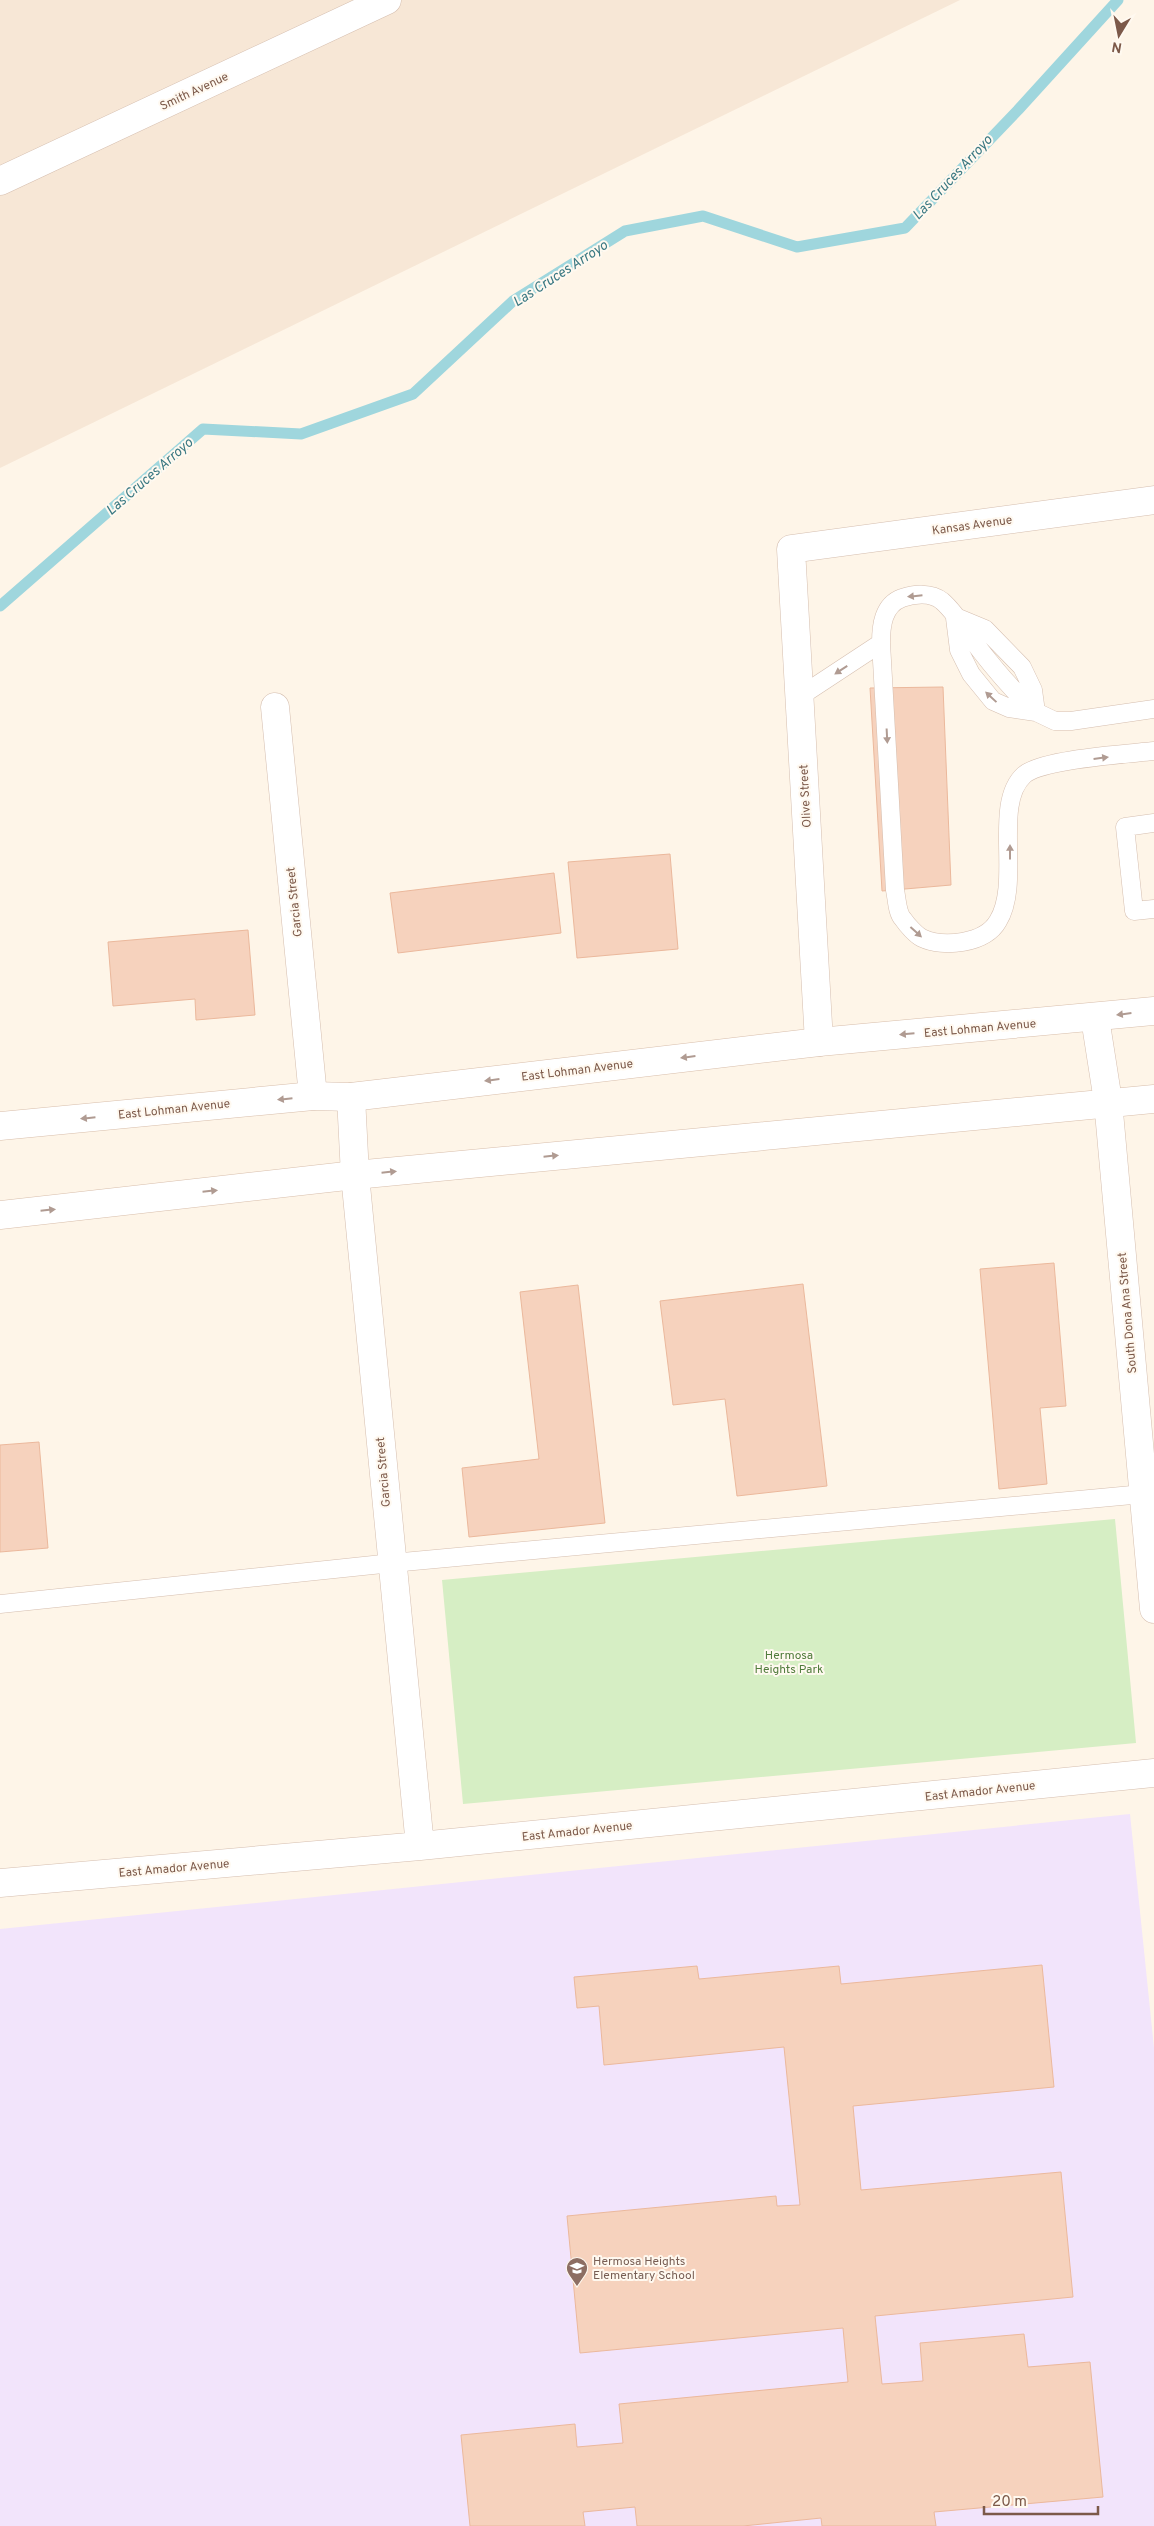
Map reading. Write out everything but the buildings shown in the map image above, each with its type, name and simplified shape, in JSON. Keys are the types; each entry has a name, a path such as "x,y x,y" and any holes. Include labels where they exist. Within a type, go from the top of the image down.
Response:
{"street":[{"name":"Smith Avenue","path":"0,182 387,0"},
{"name":"Kansas Avenue","path":"791,549 1154,500"},
{"name":"Olive Street","path":"791,549 819,1042"},
{"name":"Garcia Street","path":"276,708 313,1096"},
{"name":"East Lohman Avenue","path":"0,1126 313,1096 351,1097 819,1042 1095,1018 1154,1011"},
{"name":"South Dona Ana Street","path":"1095,1018 1108,1101 1154,1609"},
{"name":"Garcia Street","path":"351,1097 354,1175 420,1846"},
{"path":"0,1215 354,1175 1108,1101 1154,1099"},
{"name":"East Amador Avenue","path":"0,1883 420,1846 1154,1773"}],"lane":[{"path":"1036,712 1033,690 1022,667 985,629 955,617 941,600 927,595 913,594 895,600 885,612 881,630 881,643 895,890 901,918 920,937 939,942 967,942 984,934 998,922 1004,905 1010,862 1009,800 1015,784 1026,773 1049,764 1154,751"},
{"path":"955,617 959,650 971,674 993,701 1009,708 1036,712 1055,721 1071,721 1154,709"},
{"path":"799,697 881,643"},
{"path":"1154,824 1125,827 1134,911 1154,909"},
{"path":"0,1604 392,1563 1143,1494"}],"shaded area":[{"path":"0,0 960,0 0,468"},
{"name":"Hermosa Heights Elementary School","path":"1130,1814 1154,2048 1154,2526 0,2526 0,1929"}],"green space":[{"name":"Hermosa Heights Park","path":"1115,1519 1136,1743 463,1804 442,1580"}],"waterway":[{"name":"Las Cruces Arroyo","path":"0,606 203,429 301,434 413,394 513,301 625,231 703,216 797,247 905,228 1018,110 1118,0"}],"place":[{"name":"Hermosa Heights Elementary School","path":"577,2287"}]}
